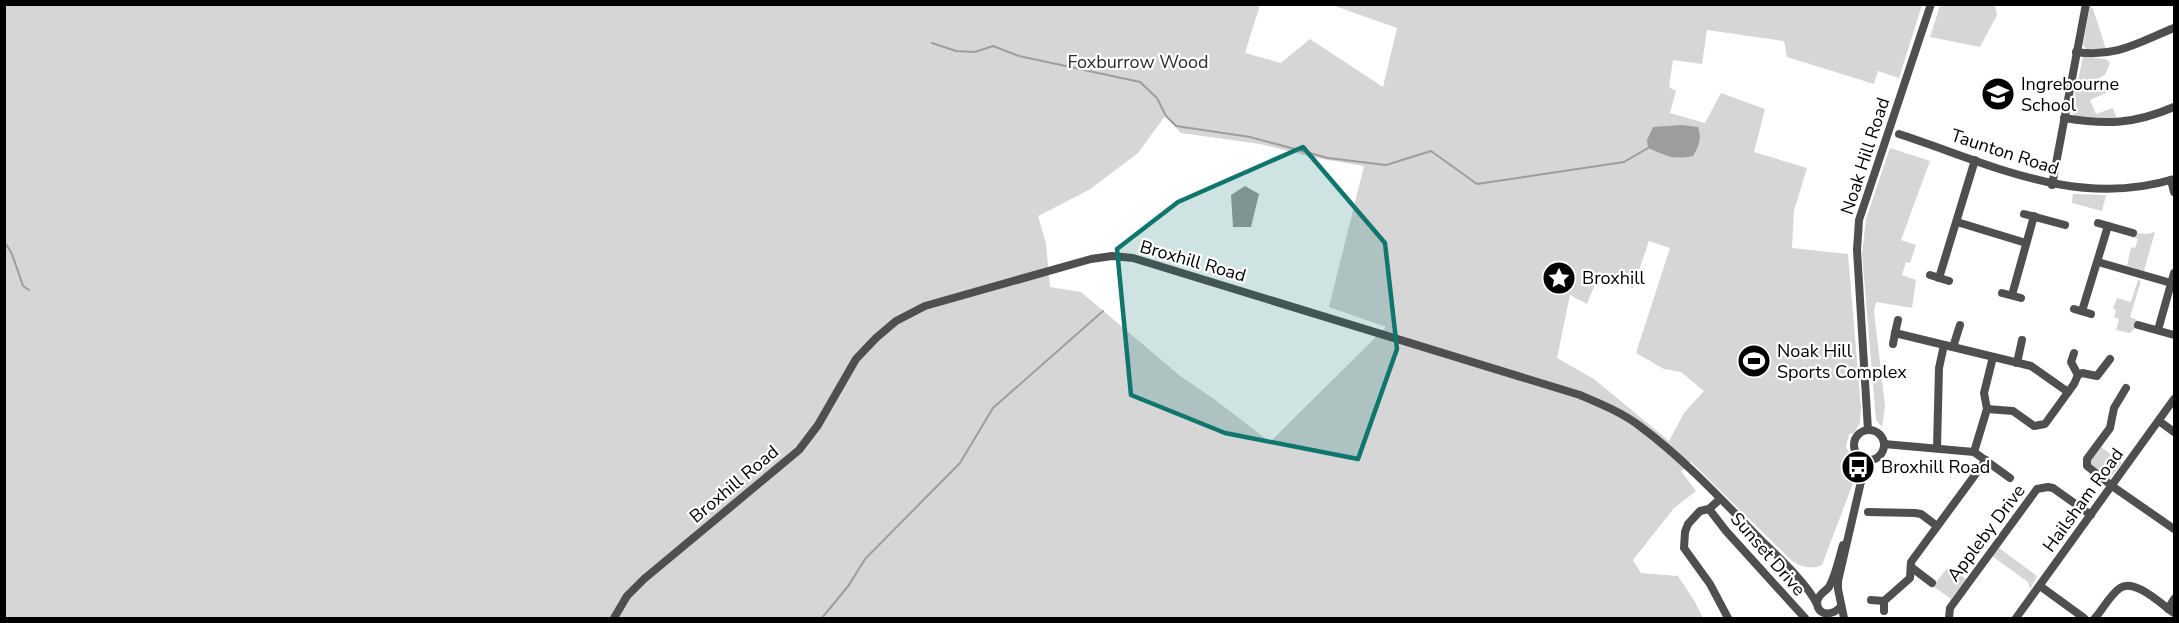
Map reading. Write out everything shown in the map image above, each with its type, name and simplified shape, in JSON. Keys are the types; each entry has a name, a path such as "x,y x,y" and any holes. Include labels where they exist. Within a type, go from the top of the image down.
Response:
{"street":[{"name":"Noak Hill Road","path":"1868,430 1857,250 1859,220 1931,4"},
{"path":"2052,184 2086,4"},
{"path":"2076,51 2106,54 2120,51 2175,28"},
{"path":"2064,118 2091,123 2118,124 2152,117 2175,108"},
{"name":"Taunton Road","path":"1899,134 2019,176 2052,184 2104,189 2136,187 2173,180"},
{"path":"1939,278 1975,160"},
{"path":"2173,180 2175,192"},
{"path":"2024,214 2065,225"},
{"path":"2012,295 2034,216"},
{"path":"1957,222 2026,243"},
{"path":"2098,223 2133,233"},
{"path":"2082,312 2108,226"},
{"name":"Broxhill Road","path":"614,618 627,596 644,579 799,450 818,425 856,359 896,321 925,306 1091,259 1112,256 1133,258 1165,267 1580,395 1612,410 1641,426 1720,499 1790,569 1811,593 1820,611"},
{"path":"2098,262 2171,283"},
{"path":"2158,330 2175,273"},
{"path":"1930,275 1949,281"},
{"path":"2002,293 2021,298"},
{"path":"1893,344 1898,320"},
{"path":"1953,347 1960,325"},
{"path":"2138,326 2174,336"},
{"path":"1895,333 2031,366 2068,392"},
{"path":"2017,363 2022,340"},
{"path":"1937,448 1939,368 1944,345"},
{"path":"2074,353 2071,362 2078,375"},
{"path":"1974,452 1987,409 1984,393 1993,357"},
{"path":"1987,409 2013,411 2028,423 2037,426 2045,424 2078,375 2082,373 2097,376 2110,359"},
{"path":"2126,388 2114,408 2110,428 2086,461 2088,468 2175,529"},
{"name":"Hailsham Road","path":"2016,618 2175,399"},
{"path":"2159,421 2175,432"},
{"path":"1868,430 1877,432 1884,444 1880,455 1866,460 1858,456 1853,447 1856,437 1868,430"},
{"path":"1884,444 1974,452 2010,478"},
{"path":"1844,618 1838,582 1866,460"},
{"path":"1871,600 1884,601 1910,578 1911,562 1986,460"},
{"name":"Appleby Drive","path":"1949,618 1950,608 2037,489 2053,488 2091,515"},
{"name":"Sunset Drive","path":"1720,499 1709,509 1700,511 1688,524 1684,548 1710,584 1728,618"},
{"name":"Sunset Drive","path":"1709,509 1804,618"},
{"path":"1868,512 1921,514 1937,526"},
{"path":"1841,606 1832,616 1820,611 1819,596 1830,585 1851,527"},
{"path":"1911,567 1932,583"},
{"name":"Broxhill Road","path":"1790,569 1809,585 1825,591"},
{"path":"2040,586 2084,618"},
{"path":"2096,618 2115,592 2125,586 2135,586 2171,611 2175,599"},
{"path":"1825,591 1833,591 1839,595"},
{"path":"1884,601 1884,611"}],"highlighted area":[{"path":"1303,147 1385,243 1397,349 1358,459 1225,433 1131,395 1117,249 1178,202"}],"green space":[{"name":"Foxburrow Wood","path":"4,5 1260,5 1245,53 1281,63 1310,39 1383,87 1397,28 1332,5 1922,5 1899,78 1878,71 1874,84 1787,57 1784,41 1707,30 1702,64 1673,60 1669,87 1676,91 1670,113 1705,123 1721,93 1765,109 1754,152 1807,168 1794,211 1792,248 1848,254 1861,408 1860,423 1854,433 1849,434 1846,447 1856,463 1853,483 1822,565 1806,567 1791,560 1691,462 1681,471 1696,491 1674,508 1633,560 1641,573 1678,576 1703,618 5,618","holes":["1165,116 1181,133 1260,144 1316,158 1364,166 1329,307 1386,327 1270,442 1179,375 1081,292 1050,287 1046,244 1038,216 1089,190 1138,153","1649,241 1670,248 1636,353 1664,369 1681,372 1704,391 1684,413 1669,441 1594,379 1557,358 1570,295 1587,304 1599,274 1633,288"]},
{"path":"1940,5 1995,5 1997,15 1980,47 1930,37"},
{"path":"2090,6 2106,49 2086,49 2083,45"},
{"path":"2083,57 2106,59 2110,63 2105,75 2100,77 2106,93 2090,100 2096,114 2113,108 2117,119 2076,116 2071,112"},
{"path":"1890,148 1930,161 1901,240 1916,245 1910,263 1906,262 1902,275 1916,280 1912,308 1876,302 1874,311 1885,406 1882,427 1876,420 1862,254 1866,219"},
{"path":"2073,194 2106,195 2102,211 2072,203"},
{"path":"2155,232 2144,271 2127,266 2131,247 2135,248 2138,239 2132,237 2133,233"},
{"path":"2138,280 2141,281 2130,317 2137,320 2138,325 2130,333 2116,330 2119,319 2114,317 2116,310 2113,308 2117,298 2131,302"},
{"path":"2100,446 2122,463 2110,478 2091,465 2091,459"},
{"path":"1999,548 2037,576 2030,589 2028,582 1992,556"},
{"path":"1948,567 1966,579 1951,599 1933,586"}],"shaded area":[{"path":"1682,125 1698,127 1699,142 1693,156 1680,158 1648,148 1647,140 1653,127"},
{"path":"1245,186 1259,194 1251,227 1233,227 1231,195"}],"waterway":[{"path":"932,43 956,51 975,52 993,46 1019,56 1140,82 1157,98 1166,116 1176,126 1250,137 1328,158 1386,165 1431,151 1477,184 1624,162 1648,148"},
{"path":"4,241 12,254 23,286 29,290"},
{"path":"822,618 849,585 865,559 960,463 993,408 1103,311"}],"place":[{"name":"Ingrebourne School","path":"1998,94"},
{"name":"Broxhill","path":"1559,278"},
{"name":"Noak Hill Sports Complex","path":"1754,361"},
{"name":"Broxhill Road","path":"1858,467"}]}
